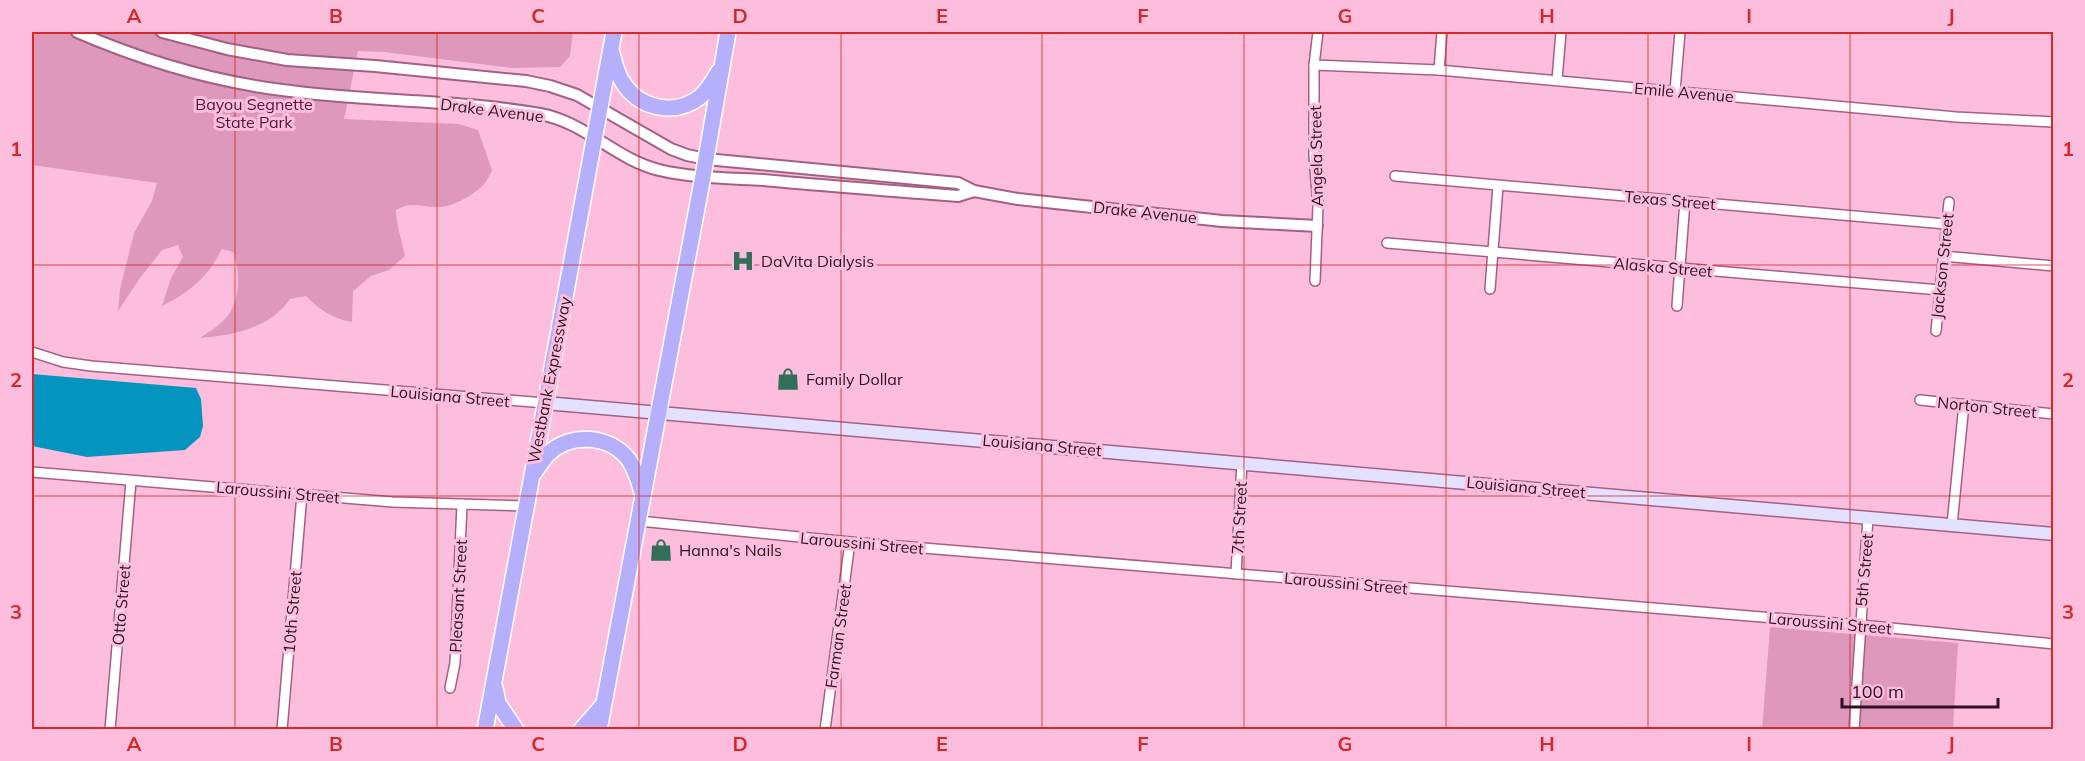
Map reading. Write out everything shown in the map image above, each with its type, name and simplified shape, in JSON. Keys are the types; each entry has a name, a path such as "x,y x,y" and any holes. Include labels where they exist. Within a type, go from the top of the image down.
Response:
{"highway":[{"name":"Westbank Expressway","path":"485,729 614,32"},
{"path":"600,729 728,32"},
{"path":"611,47 617,73 627,88 639,99 666,109 690,104 702,95 723,66"},
{"path":"530,478 549,454 560,446 573,441 595,439 608,443 629,460 636,472 643,498"},
{"path":"493,679 498,703 516,729"},
{"path":"581,729 604,704"}],"main road":[{"name":"Louisiana Street","path":"544,404 1242,462 2054,534"}],"street":[{"name":"Drake Avenue","path":"77,32 119,50 171,66 221,79 282,90 542,114 562,119 624,156 659,170 703,176 958,196 974,191"},
{"name":"Drake Avenue","path":"162,32 227,49 287,60 387,67 542,84 577,95 671,149 706,159 958,183 974,191 1018,199 1222,220 1317,226"},
{"name":"Angela Street","path":"1315,281 1318,206 1314,156 1314,65 1318,32"},
{"path":"1439,70 1442,32"},
{"path":"1557,80 1561,32"},
{"path":"1675,91 1680,32"},
{"name":"Emile Avenue","path":"1314,65 1439,70 1956,117 2054,122"},
{"name":"Texas Street","path":"1395,176 1946,224"},
{"path":"1490,289 1498,186"},
{"path":"1677,306 1686,201"},
{"name":"Jackson Street","path":"1936,331 1948,202"},
{"name":"Alaska Street","path":"1387,243 1940,290"},
{"path":"1943,256 2054,266"},
{"name":"Louisiana Street","path":"32,352 63,362 92,366 544,404"},
{"name":"Norton Street","path":"1920,400 2054,414"},
{"path":"1952,525 1964,404"},
{"name":"7th Street","path":"1236,574 1242,462"},
{"name":"Laroussini Street","path":"32,472 393,502 525,506"},
{"name":"Otto Street","path":"110,729 131,481"},
{"name":"10th Street","path":"282,729 302,494"},
{"name":"Pleasant Street","path":"450,688 455,663 462,504"},
{"name":"5th Street","path":"1854,729 1868,517"},
{"name":"Laroussini Street","path":"639,520 850,542 1860,625 2054,644"},
{"name":"Farman Street","path":"825,729 850,542"}],"green space":[{"name":"Bayou Segnette State Park","path":"32,32 573,32 570,56 560,67 513,68 384,52 358,51 344,119 459,124 478,130 492,170 488,178 477,191 453,204 441,207 407,205 396,210 405,256 389,270 371,276 353,291 352,322 327,313 306,296 290,299 272,317 250,328 226,335 200,338 224,320 234,305 238,278 233,252 222,249 211,268 197,283 162,306 171,278 183,257 178,245 162,250 118,311 120,289 134,233 152,201 157,183 32,165"},
{"path":"1770,627 1958,643 1953,729 1762,730"}],"water":[{"path":"32,374 196,388 201,399 203,426 200,437 185,450 87,457 32,446"}],"place":[{"name":"DaVita Dialysis","path":"743,261"},
{"name":"Family Dollar","path":"788,379"},
{"name":"Hanna's Nails","path":"661,550"}]}
